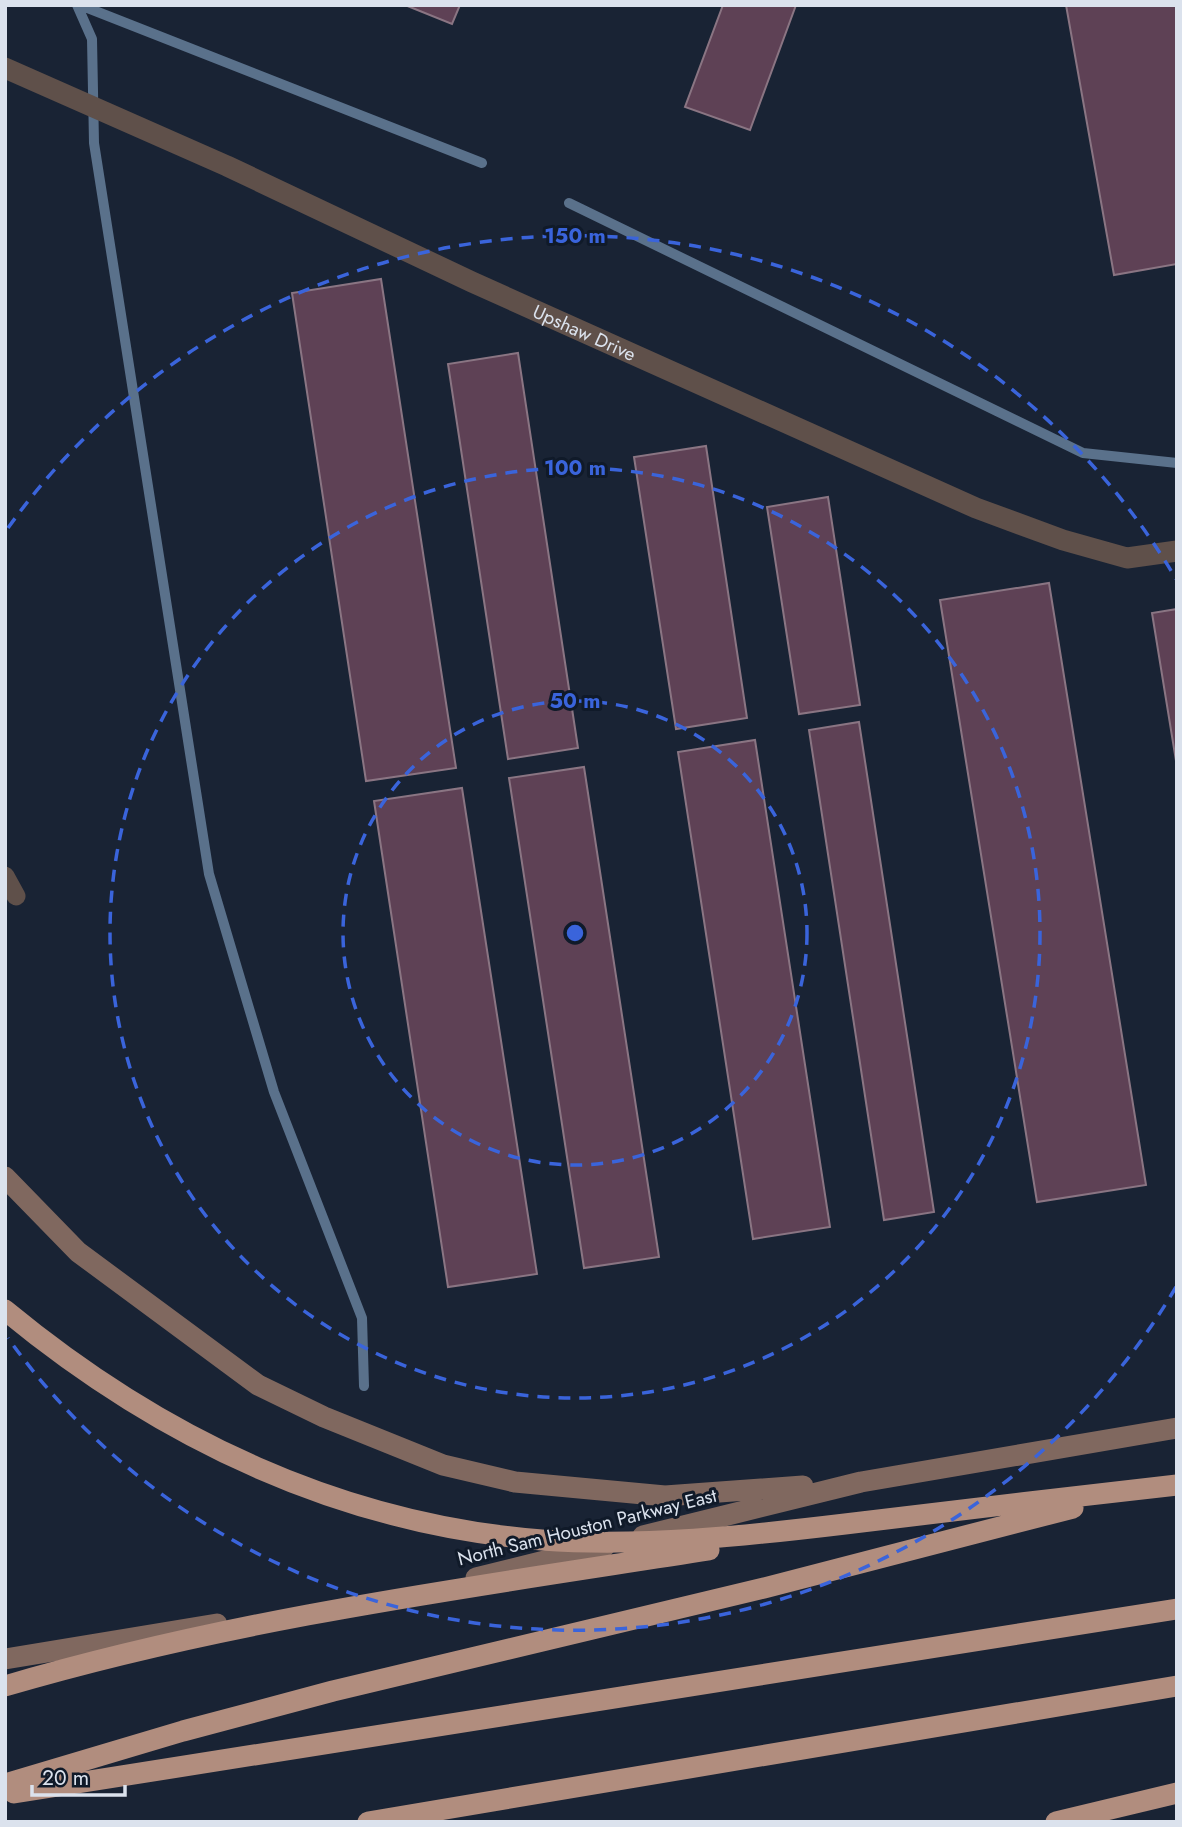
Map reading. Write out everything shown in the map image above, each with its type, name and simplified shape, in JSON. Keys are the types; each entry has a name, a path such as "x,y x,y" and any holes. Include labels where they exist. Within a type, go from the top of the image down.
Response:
{"highway":[{"path":"5,1310 106,1388 176,1430 239,1461 301,1486 387,1514 483,1532 591,1542 726,1536 953,1512 1177,1483"},
{"path":"5,1784 183,1731 333,1691 751,1591 1177,1483"},
{"path":"5,1686 133,1651 275,1619 953,1512"},
{"path":"5,1794 1177,1609"},
{"path":"368,1822 1177,1686"},
{"path":"1056,1822 1177,1793"}],"main road":[{"path":"5,1177 78,1252 258,1385 324,1417 443,1465 515,1482 665,1496 861,1482"},
{"name":"North Sam Houston Parkway East","path":"5,1660 455,1583 861,1482 1177,1428"}],"street":[{"name":"Upshaw Drive","path":"5,68 240,172 472,282 976,508 1062,540 1127,558 1177,551"}],"lane":[{"path":"5,876 16,895"}],"building":[{"path":"405,5 460,5 452,24"},
{"path":"723,5 796,5 750,130 685,107"},
{"path":"1066,5 1177,5 1177,264 1114,275"},
{"path":"381,279 456,768 366,781 292,293"},
{"path":"518,353 578,748 508,759 448,364"},
{"path":"706,446 747,718 676,729 634,457"},
{"path":"828,497 860,705 799,714 767,507"},
{"path":"1049,583 1146,1185 1037,1202 940,600"},
{"path":"1177,609 1177,767 1152,613"},
{"path":"859,722 934,1212 884,1220 809,730"},
{"path":"755,740 830,1227 753,1239 678,752"},
{"path":"584,767 659,1257 584,1268 509,778"},
{"path":"462,788 537,1274 448,1287 374,801"}],"waterway":[{"path":"77,5 92,39 94,143 209,874 274,1092 362,1318 364,1386"},
{"path":"80,5 482,163"},
{"path":"569,203 1083,453 1177,463"}]}
